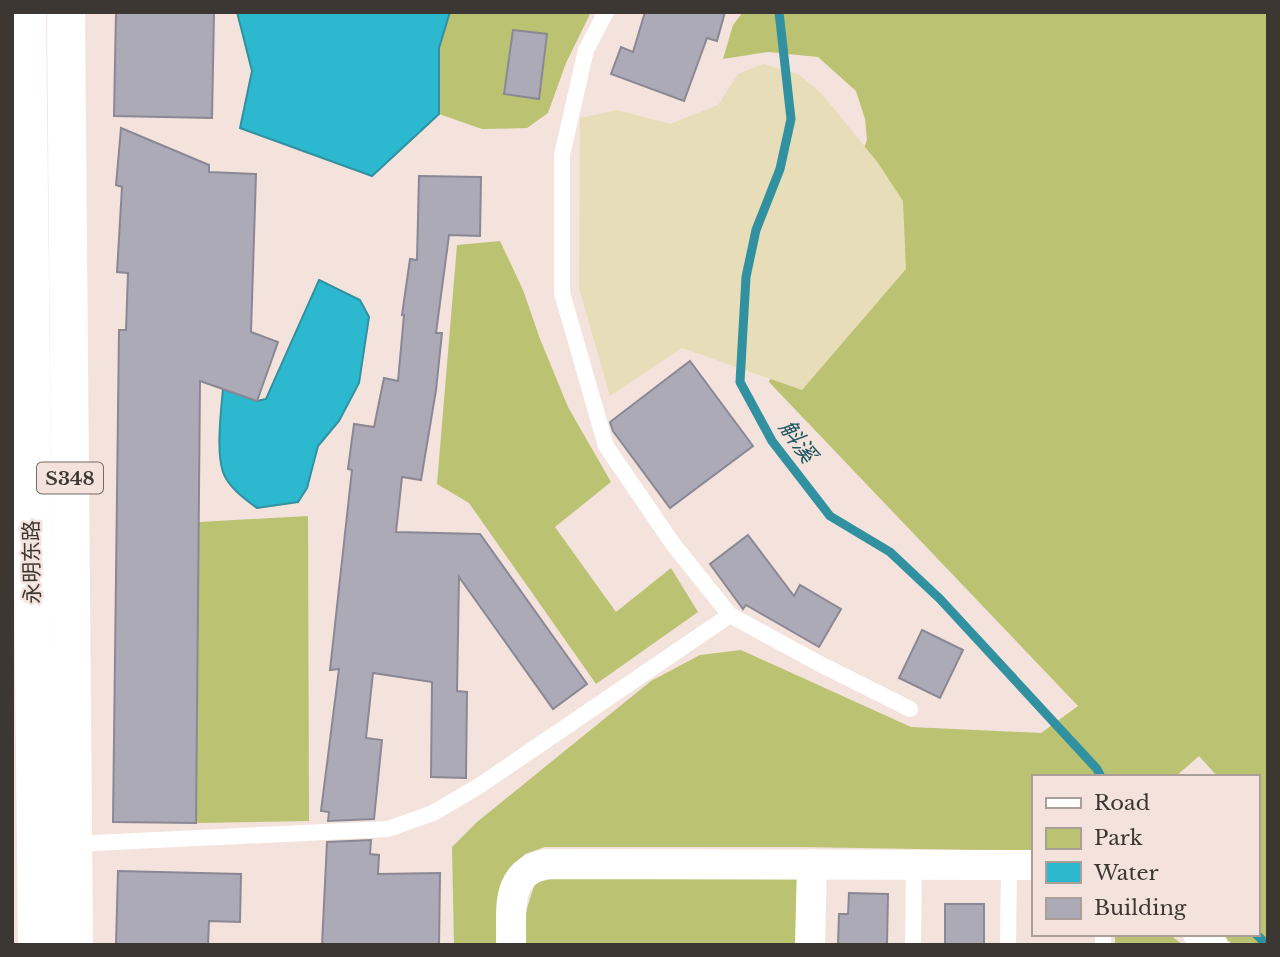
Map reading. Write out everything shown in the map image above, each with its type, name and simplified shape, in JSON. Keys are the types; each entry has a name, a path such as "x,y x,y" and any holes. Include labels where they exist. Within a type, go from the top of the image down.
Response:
{"main road":[{"name":"永明东路","path":"27,12 40,130 47,716 37,945"},
{"name":"永明东路","path":"40,130 66,12"},
{"name":"永明东路","path":"47,716 73,844 74,945"}],"street":[{"path":"511,945 514,887 530,868 545,864 1021,865"},
{"path":"810,945 812,864"}],"lane":[{"path":"606,12 586,50 562,155 562,293 606,446 673,544 730,615 910,709"},
{"path":"73,844 388,829 433,813 479,786 730,615"},
{"path":"913,945 914,865"},
{"path":"1008,945 1021,865"}],"green space":[{"path":"450,12 591,12 566,63 548,113 527,128 482,129 439,114 439,48"},
{"path":"743,12 1268,12 1268,945 1234,945 1222,936 1259,936 1259,775 1216,775 1199,756 1177,775 1032,775 1032,851 802,847 545,847 525,854 510,869 498,945 454,945 452,847 477,822 651,681 700,655 741,650 911,727 1041,733 1078,706 769,382 867,140 865,119 856,91 818,57 768,52 723,59 733,25"},
{"path":"500,241 523,290 568,407 611,482 555,527 616,612 671,568 698,612 596,684 469,503 437,484 457,245"},
{"path":"308,516 309,821 196,823 199,522"},
{"path":"555,878 802,878 801,945 523,945 523,921 535,883"},
{"path":"1115,936 1172,936 1183,945 1115,945"}],"sand":[{"path":"763,64 798,74 822,94 878,163 903,201 906,269 802,390 682,348 610,396 579,288 580,118 617,110 670,124 718,105 738,74"}],"water":[{"path":"237,12 450,12 439,48 439,114 372,176 240,128 252,71"},
{"path":"319,280 360,300 369,317 359,383 339,421 318,446 307,488 298,502 257,508 233,488 223,472 219,443 223,389 257,401 266,399"}],"building":[{"path":"116,12 214,12 212,118 114,116"},
{"path":"645,12 725,12 717,41 707,38 684,101 611,74 621,47 633,52"},
{"path":"513,30 547,34 539,99 504,94"},
{"path":"121,128 209,165 209,172 256,174 251,332 278,342 257,401 200,381 196,823 113,822 119,330 126,330 128,273 117,272 122,187 116,185"},
{"path":"419,176 481,177 480,236 449,235 436,333 442,333 436,390 421,480 402,477 396,532 480,534 587,684 553,709 459,577 457,691 467,692 466,778 431,777 432,682 373,673 366,738 382,740 374,819 328,821 329,812 321,811 339,669 330,670 352,470 348,469 354,424 374,427 384,378 398,381 402,315 410,259 417,260"},
{"path":"690,361 753,446 670,508 613,431 610,422"},
{"path":"748,535 794,596 800,585 841,609 819,647 746,605 743,609 710,564"},
{"path":"922,630 963,650 940,698 899,678"},
{"path":"371,840 370,854 379,855 378,874 440,873 439,945 322,945 327,842"},
{"path":"118,871 241,874 240,922 209,921 208,945 116,945"},
{"path":"849,893 888,894 887,945 838,945 839,914 848,914"},
{"path":"945,904 984,904 984,945 945,945"}],"waterway":[{"name":"斛溪","path":"779,12 791,119 780,169 756,230 746,277 740,382 772,441 830,516 890,552 940,599 1100,775"},
{"name":"斛溪","path":"1258,936 1267,945"}]}
